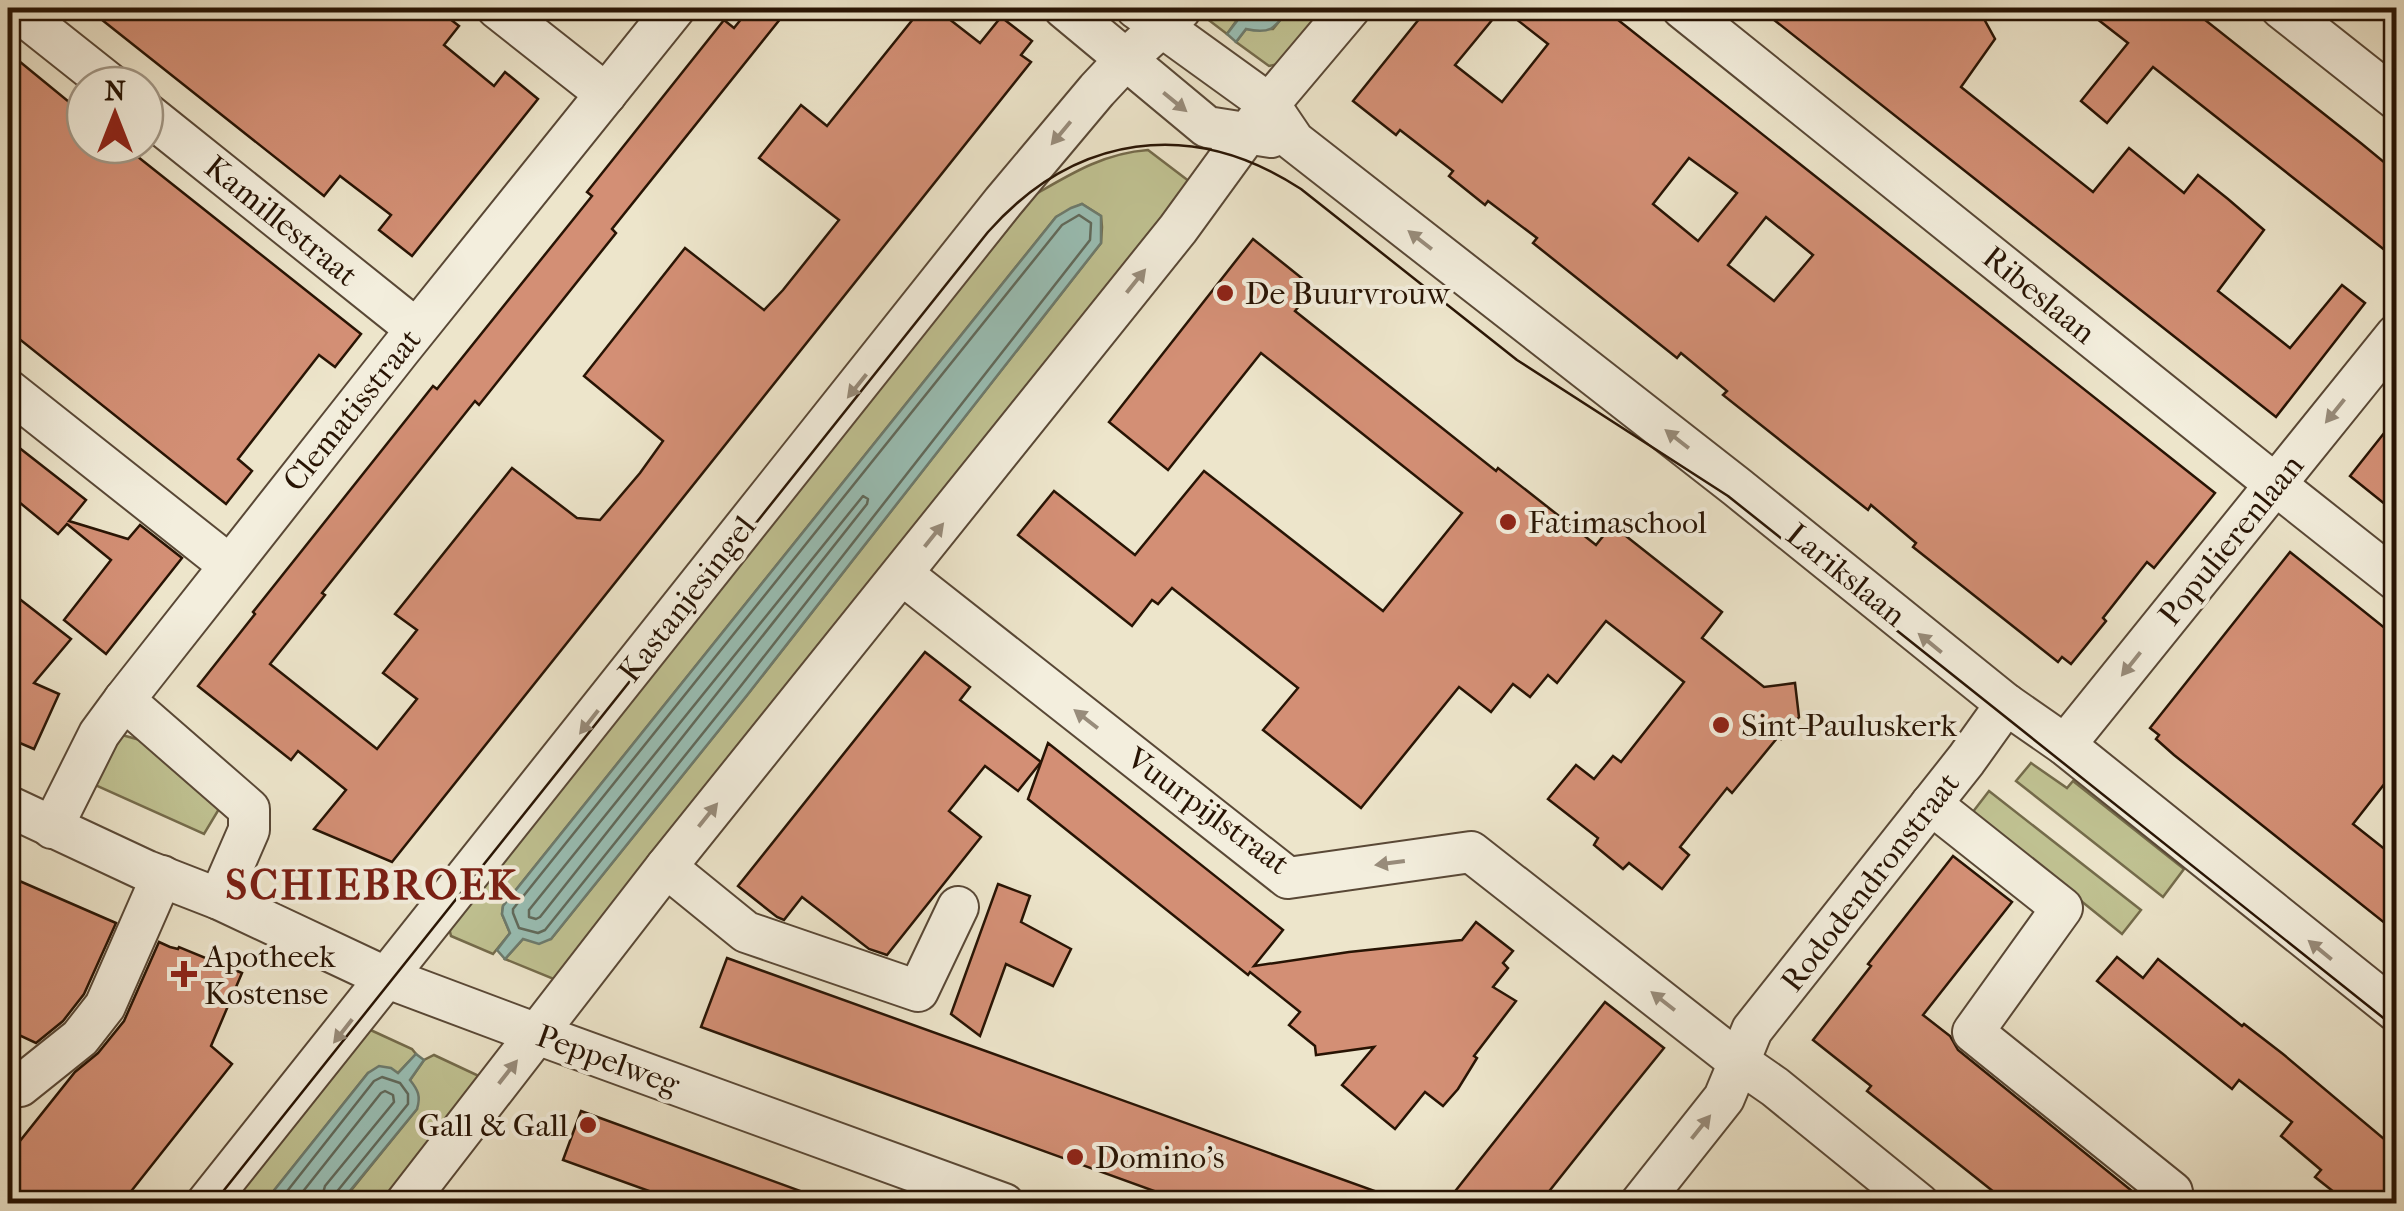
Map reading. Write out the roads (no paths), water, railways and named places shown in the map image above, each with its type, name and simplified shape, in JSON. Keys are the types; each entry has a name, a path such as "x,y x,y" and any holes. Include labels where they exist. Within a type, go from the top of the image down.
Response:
{"street":[{"path":"14,8 86,65"},
{"path":"497,8 606,94"},
{"name":"Clematisstraat","path":"52,828 99,734 124,700 675,8"},
{"path":"1064,8 1206,127 1259,118"},
{"path":"405,1204 666,867 1178,229 1259,118 1350,8"},
{"name":"Ribeslaan","path":"1682,8 2396,580"},
{"path":"2280,8 2396,99"},
{"name":"Kastanjesingel","path":"206,1204 1015,188 1161,14"},
{"name":"Larikslaan","path":"1161,14 1259,118 1294,141 1737,487 2396,1011"},
{"name":"Kamillestraat","path":"165,128 416,329"},
{"name":"Populierenlaan","path":"2065,745 2396,335"},
{"path":"8,390 228,566"},
{"name":"Vuurpijlstraat","path":"902,574 1288,878 1471,852 1775,1087 1919,1204"},
{"path":"124,700 249,809 248,830 219,898"},
{"name":"Rododendronstraat","path":"1640,1204 1724,1098 1752,1030 1982,740 2006,704"},
{"path":"1931,804 2062,908 1972,1032 2172,1192 2174,1204"},
{"name":"Peppelweg","path":"8,806 385,976 1004,1204"},
{"path":"666,867 746,932 918,990 958,907"},
{"path":"8,1079 20,1086 80,1038 106,1006 162,876"}],"water":[{"path":"1233,8 1290,8 1272,28 1246,29 1236,42 1227,34 1237,21"},
{"path":"1082,204 1101,216 1101,243 551,939 539,944 523,939 505,959 497,950 510,933 503,906 1056,217"},
{"path":"416,1054 424,1060 410,1080 418,1093 417,1109 340,1203 264,1203 368,1073 379,1066 398,1073"}],"tram line":[{"path":"213,1204 988,232 1022,199 1058,174 1096,156 1136,147 1177,145 1218,152 1260,166 1301,189 1517,360 1728,496 2396,1028"}],"place":[{"name":"De Buurvrouw","path":"1225,293"},
{"name":"Fatimaschool","path":"1508,522"},
{"name":"Sint-Pauluskerk","path":"1721,725"},
{"name":"Apotheek Kostense","path":"184,974"},
{"name":"Gall & Gall","path":"588,1125"},
{"name":"Domino's","path":"1075,1157"}],"district":[{"name":"SCHIEBROEK","path":"373,885"}]}
